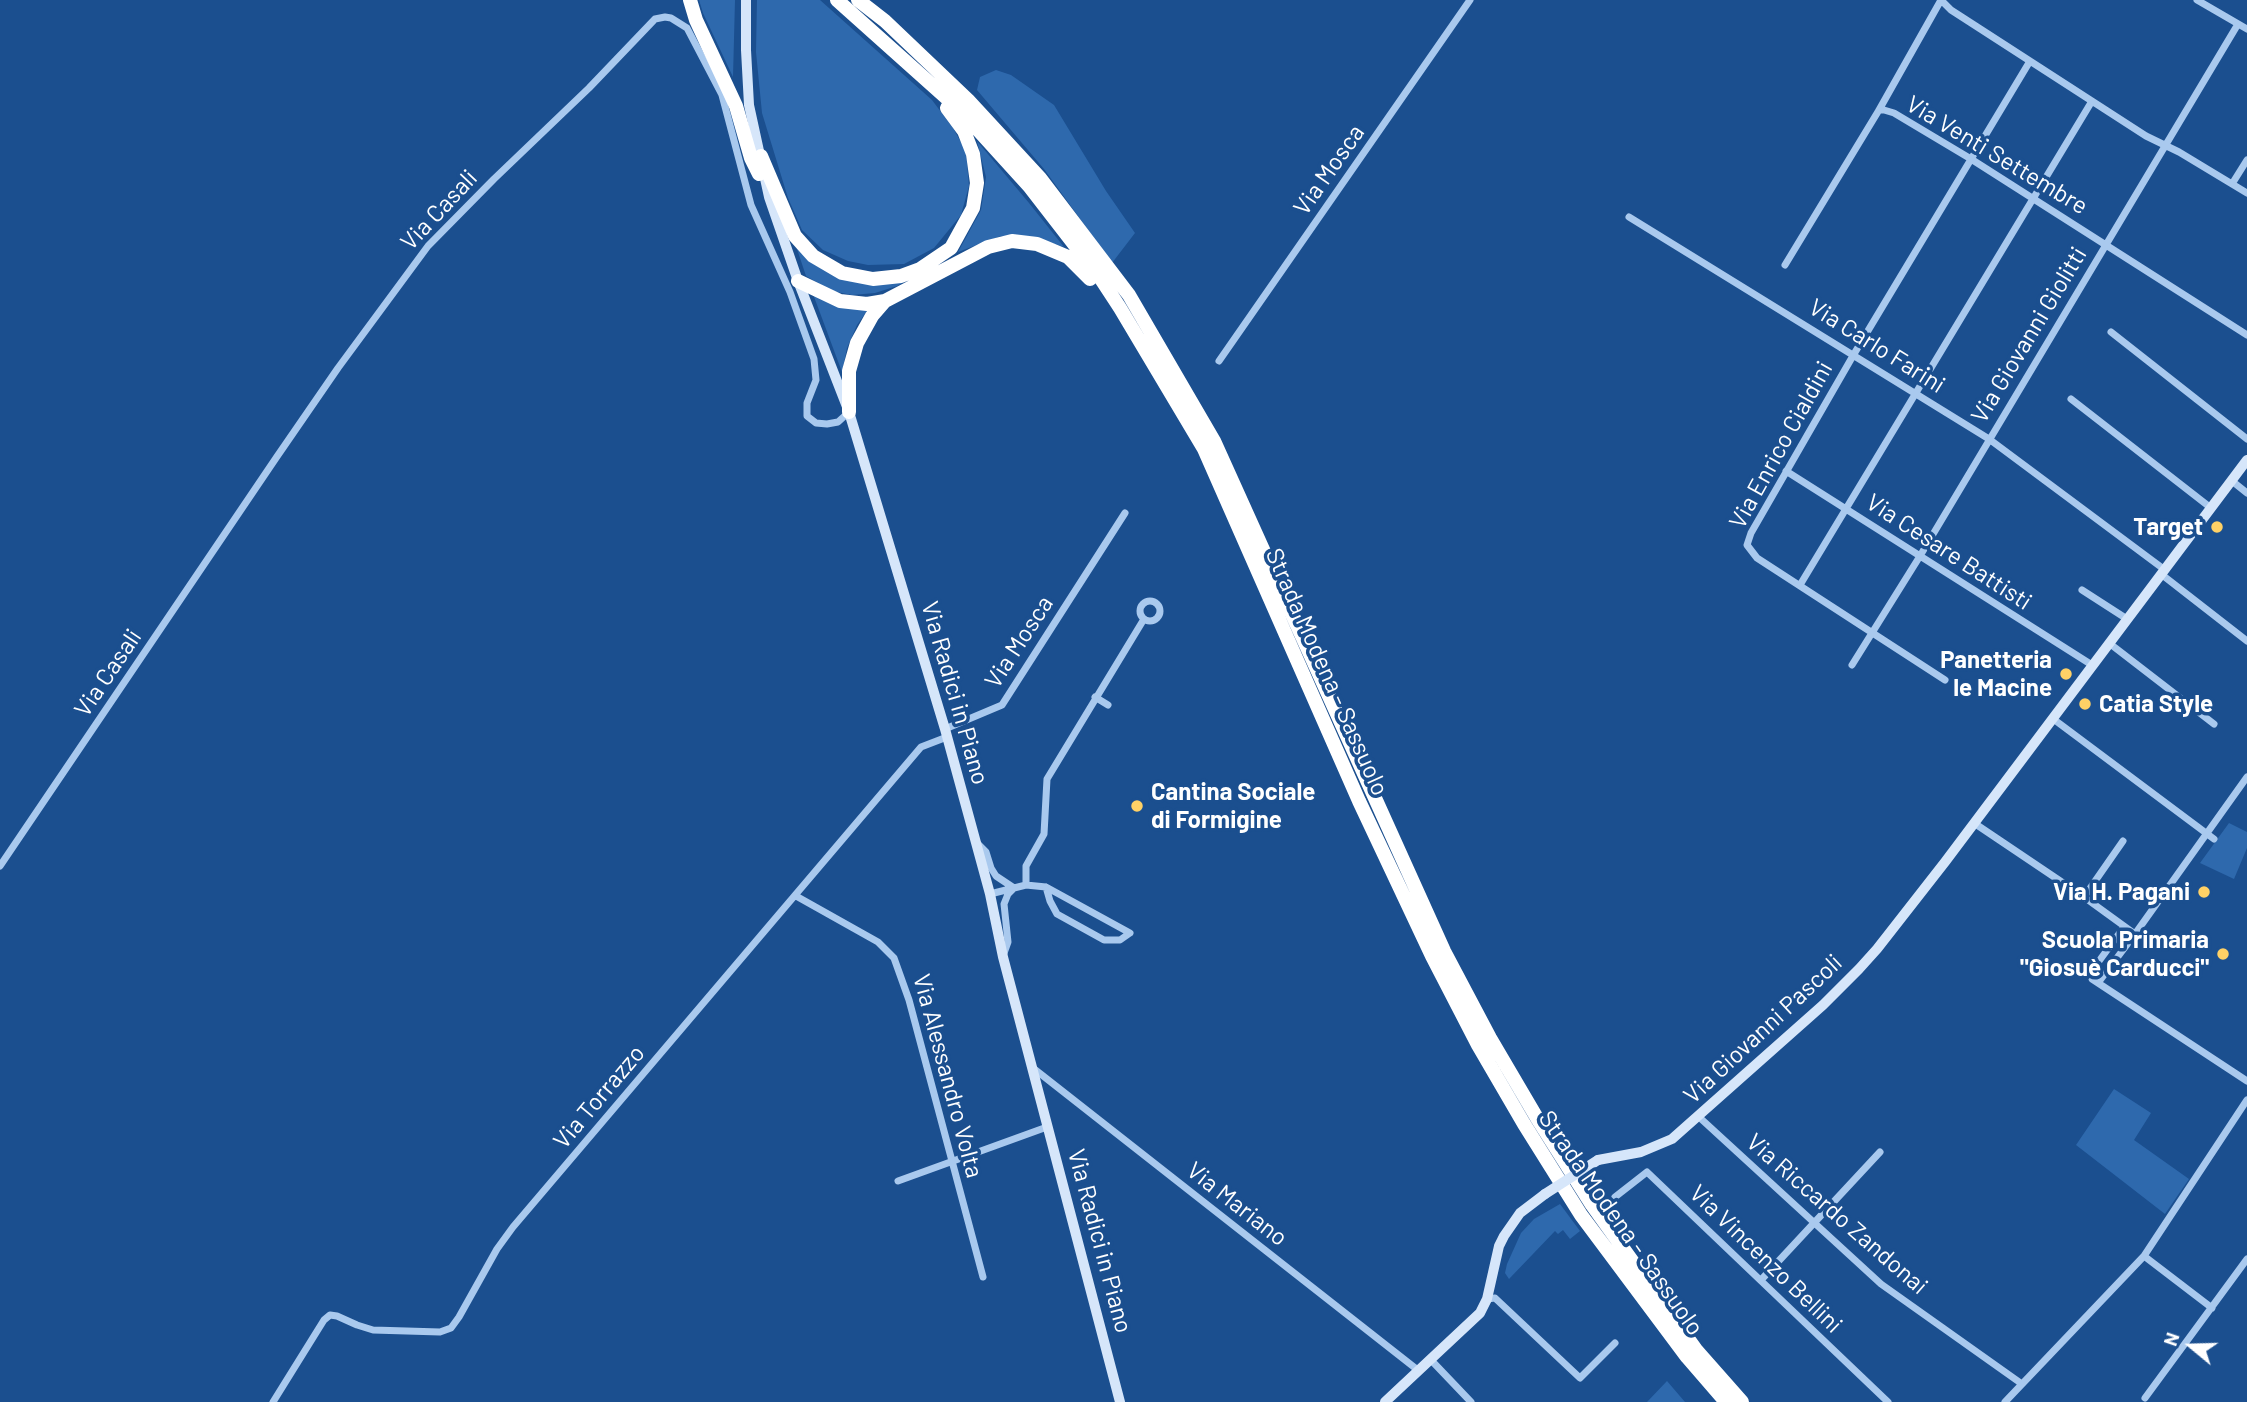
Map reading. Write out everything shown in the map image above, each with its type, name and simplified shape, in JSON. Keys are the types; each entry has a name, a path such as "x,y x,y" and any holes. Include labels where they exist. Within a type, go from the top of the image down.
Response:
{"highway":[{"path":"690,0 696,20 736,106 751,158 769,197"},
{"name":"Strada Modena - Sassuolo","path":"837,0 960,110 1029,186 1120,307 1204,449 1359,800 1432,956 1478,1045 1581,1215 1686,1357 1726,1402"},
{"name":"Strada Modena - Sassuolo","path":"858,0 885,21 968,100 1040,178 1129,295 1214,441 1444,951 1490,1038 1536,1118 1592,1205 1697,1350 1742,1402"},
{"path":"870,0 885,21"},
{"path":"761,156 795,236 813,256 842,273 873,279 901,276 920,269 951,248 973,208 977,183 973,154 964,131 929,81"},
{"path":"798,281 839,301 867,304 885,301 988,247 1012,241 1037,244 1068,257 1084,271 1103,295 1120,307"},
{"path":"849,412 849,372 856,343 872,316 885,301"}],"street":[{"name":"Via Radici in Piano","path":"746,0 749,105 769,197 798,281 849,412 946,733 1121,1402"},
{"name":"Via Mosca","path":"1219,361 1470,0"},
{"path":"1879,110 1941,0 1951,10 2146,136 2247,193"},
{"path":"2197,0 2247,29"},
{"name":"Via Casali","path":"0,866 338,368 428,246 494,178 589,88 655,19 671,18 687,28 722,95 751,205 790,292 814,359 816,380 807,403 807,416 816,423 827,424 838,422 849,412"},
{"name":"Via Giovanni Giolitti","path":"1852,665 1920,556 2238,23"},
{"name":"Via Enrico Cialdini","path":"1800,585 1757,558 1747,545 1751,533 1853,354 2030,61"},
{"path":"1945,680 1800,585 2092,101"},
{"name":"Via Venti Settembre","path":"1785,265 1879,110 1884,110 1894,113 1971,159 2247,335"},
{"path":"2232,184 2247,160"},
{"name":"Via Carlo Farini","path":"1629,217 1989,439 2247,640"},
{"path":"2110,332 2247,439"},
{"path":"2071,400 2211,508"},
{"name":"Via Giovanni Pascoli","path":"1384,1402 1474,1320 1487,1299 1499,1246 1520,1213 1598,1160 1657,1147 1672,1139 1860,969 1974,823 2247,460"},
{"name":"Via Cesare Battisti","path":"1786,471 2092,665"},
{"path":"2232,481 2247,494"},
{"name":"Via Mosca","path":"946,733 1002,705 1125,513"},
{"path":"2082,590 2127,619"},
{"path":"1026,885 1026,866 1044,834 1046,779 1144,619"},
{"path":"2109,642 2214,724"},
{"path":"1095,697 1108,705"},
{"path":"2052,718 2214,839"},
{"name":"Via Torrazzo","path":"273,1402 324,1320 330,1315 373,1330 440,1332 451,1328 507,1235 921,747 946,733"},
{"path":"2098,983 2136,936 2247,777"},
{"path":"1974,823 2084,897 2136,936"},
{"path":"2084,897 2123,841"},
{"path":"976,842 986,852 996,876 1014,888"},
{"path":"990,894 1026,885 1046,887 1130,933 1120,940 1104,940 1057,914 1046,887"},
{"path":"1003,957 1008,942 1004,904 1014,888"},
{"name":"Via Alessandro Volta","path":"796,896 878,942 894,958 909,1000 983,1277"},
{"path":"2124,927 2091,972 2092,978 2247,1081"},
{"name":"Via Mariano","path":"1032,1068 1419,1371"},
{"path":"2005,1402 2144,1256 2247,1100"},
{"name":"Via Riccardo Zandonai","path":"1699,1117 1881,1284 2022,1384"},
{"path":"898,1181 1048,1127"},
{"path":"1761,1280 1880,1152"},
{"name":"Via Vincenzo Bellini","path":"1615,1197 1647,1172 1888,1402"},
{"path":"2144,1256 2212,1307"},
{"path":"2146,1398 2247,1259"},
{"path":"1487,1299 1495,1298 1580,1378 1615,1343"},
{"path":"1431,1360 1471,1402"}],"shaded area":[{"path":"699,0 735,0 733,77 703,13"},
{"path":"757,0 820,0 932,100 953,128 966,151 969,186 961,215 934,248 904,264 868,265 848,261 823,250 802,230 788,198 762,113 756,52"},
{"path":"996,70 1011,75 1054,105 1135,233 1112,263 1044,169 977,90 980,77"},
{"path":"977,141 1064,247 1029,236 1001,236 958,252 981,210 986,177"},
{"path":"795,243 835,273 918,274 897,286 875,293 852,295 832,291 806,276"},
{"path":"813,294 869,308 857,325 847,348 842,372"},
{"path":"2229,823 2247,832 2247,848 2234,879 2200,863"},
{"path":"2114,1089 2151,1113 2134,1140 2189,1179 2165,1214 2076,1145"},
{"path":"1560,1204 1580,1231 1570,1239 1563,1230 1558,1234 1555,1231 1509,1279 1505,1273 1507,1264 1521,1233 1534,1219"},
{"path":"1667,1381 1685,1402 1647,1402"}],"place":[{"name":"Target","path":"2217,527"},
{"name":"Panetteria le Macine","path":"2066,674"},
{"name":"Catia Style","path":"2085,704"},
{"name":"Cantina Sociale di Formigine","path":"1137,806"},
{"name":"Via H. Pagani","path":"2204,892"},
{"name":"Scuola Primaria \"Giosuè Carducci\"","path":"2223,954"}]}
